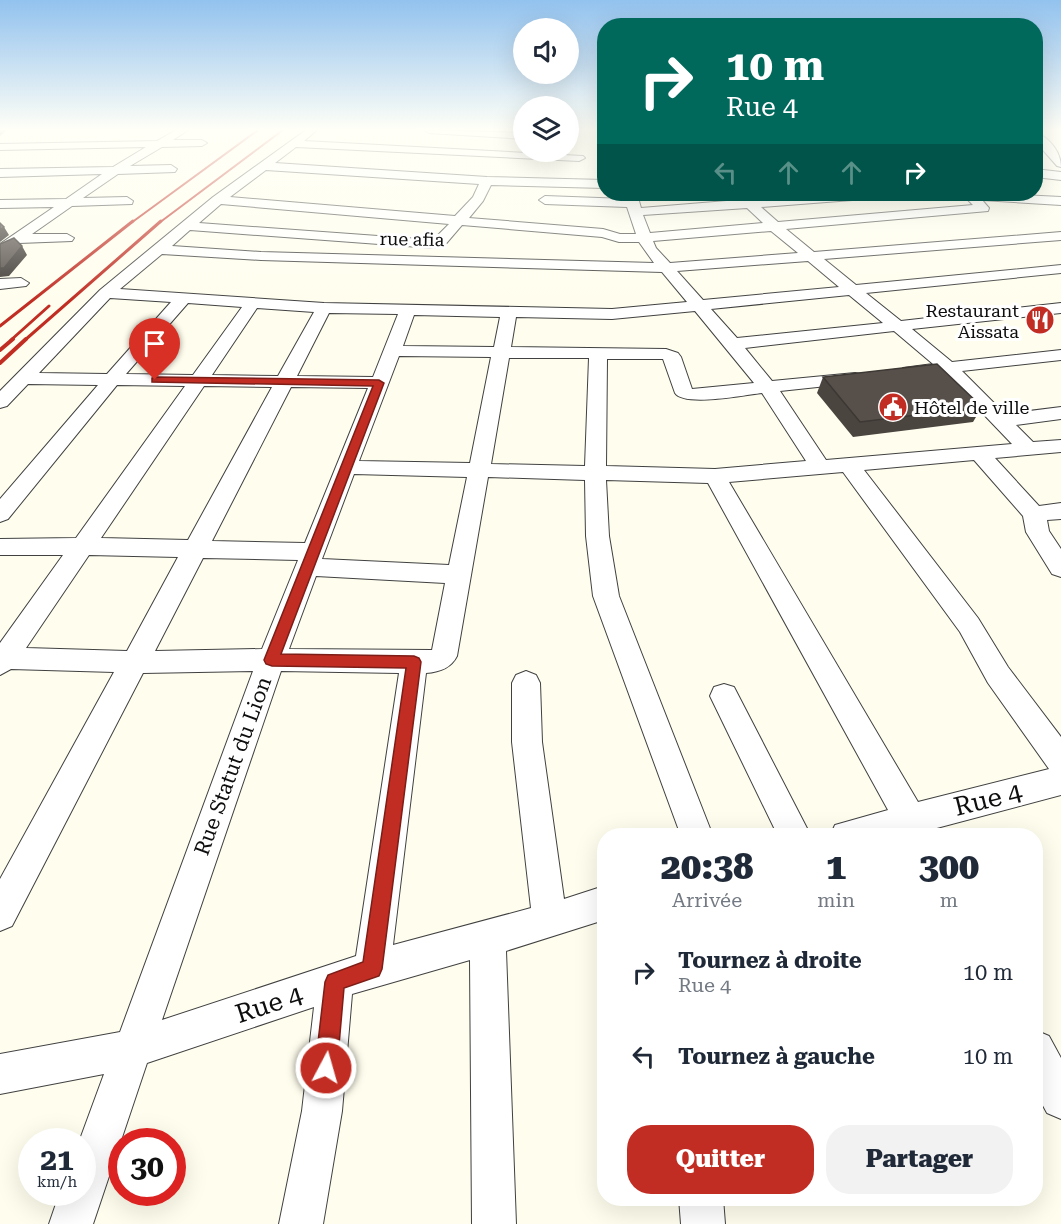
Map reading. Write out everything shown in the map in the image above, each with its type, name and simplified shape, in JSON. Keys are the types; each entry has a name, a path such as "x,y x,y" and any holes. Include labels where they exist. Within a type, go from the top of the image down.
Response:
{"street":[{"path":"0,250 7,239 92,187"},
{"path":"0,402 106,293 235,187"},
{"path":"186,226 424,245 439,243 457,221 485,198 486,187"},
{"path":"218,200 643,238 983,208 982,201"},
{"path":"526,200 633,203 677,201"},
{"path":"0,204 127,201"},
{"path":"747,201 775,227 949,368 1028,449"},
{"path":"1042,201 1061,201"},
{"path":"1042,201 1061,214"},
{"path":"633,203 643,238 649,249 733,344 768,388 820,466"},
{"name":"rue afia","path":"157,249 261,256 665,268 1061,236"},
{"path":"7,239 67,238"},
{"path":"106,293 324,308 612,314 855,291 1061,268"},
{"path":"0,284 21,283"},
{"path":"0,514 183,299"},
{"path":"1,660 84,546 252,304"},
{"path":"0,914 324,308"},
{"path":"733,344 1061,308"},
{"name":"Rue Statut du Lion","path":"96,1152 272,660 408,310"},
{"path":"1,660 414,662 435,661 444,656 509,311"},
{"path":"392,351 670,355 686,395 870,377"},
{"path":"598,353 596,474 601,572 606,596 694,828"},
{"path":"892,374 1061,355"},
{"path":"24,378 379,383"},
{"path":"1000,421 1061,413"},
{"path":"346,467 715,476 1061,446"},
{"path":"980,454 1034,514 1038,532 1061,568"},
{"path":"848,464 969,625 998,675 1061,761"},
{"path":"715,476 916,827"},
{"path":"1034,514 1061,510"},
{"path":"0,547 84,546 194,550 459,575"},
{"path":"301,1224 322,1111 353,975 414,662"},
{"path":"526,683 527,742 550,921"},
{"path":"724,696 791,828"},
{"name":"Rue 4","path":"916,827 1061,781"},
{"name":"Rue 4","path":"0,1074 132,1049 353,975 550,921 597,905"},
{"path":"488,937 494,1224"},
{"path":"1043,1065 1061,1099"},
{"name":"Rue Statut du Lion","path":"71,1224 77,1206"},
{"path":"702,1206 704,1224"}],"building":[{"path":"14,238 22,246 4,268 0,268 0,244"},
{"path":"937,364 982,407 860,422 823,377"}],"railway":[{"path":"131,223 180,187"},
{"path":"159,223 207,187"},
{"path":"0,326 133,221"},
{"path":"25,340 161,221"},
{"path":"11,340 49,306"},
{"path":"0,350 13,339"},
{"path":"0,363 26,339"}],"place":[{"name":"Restaurant Aissata","path":"1040,320"},
{"name":"Hôtel de ville","path":"893,407"}],"route":[{"path":"155,380 379,383 272,660 414,662 372,969 335,982 326,1068"}]}
